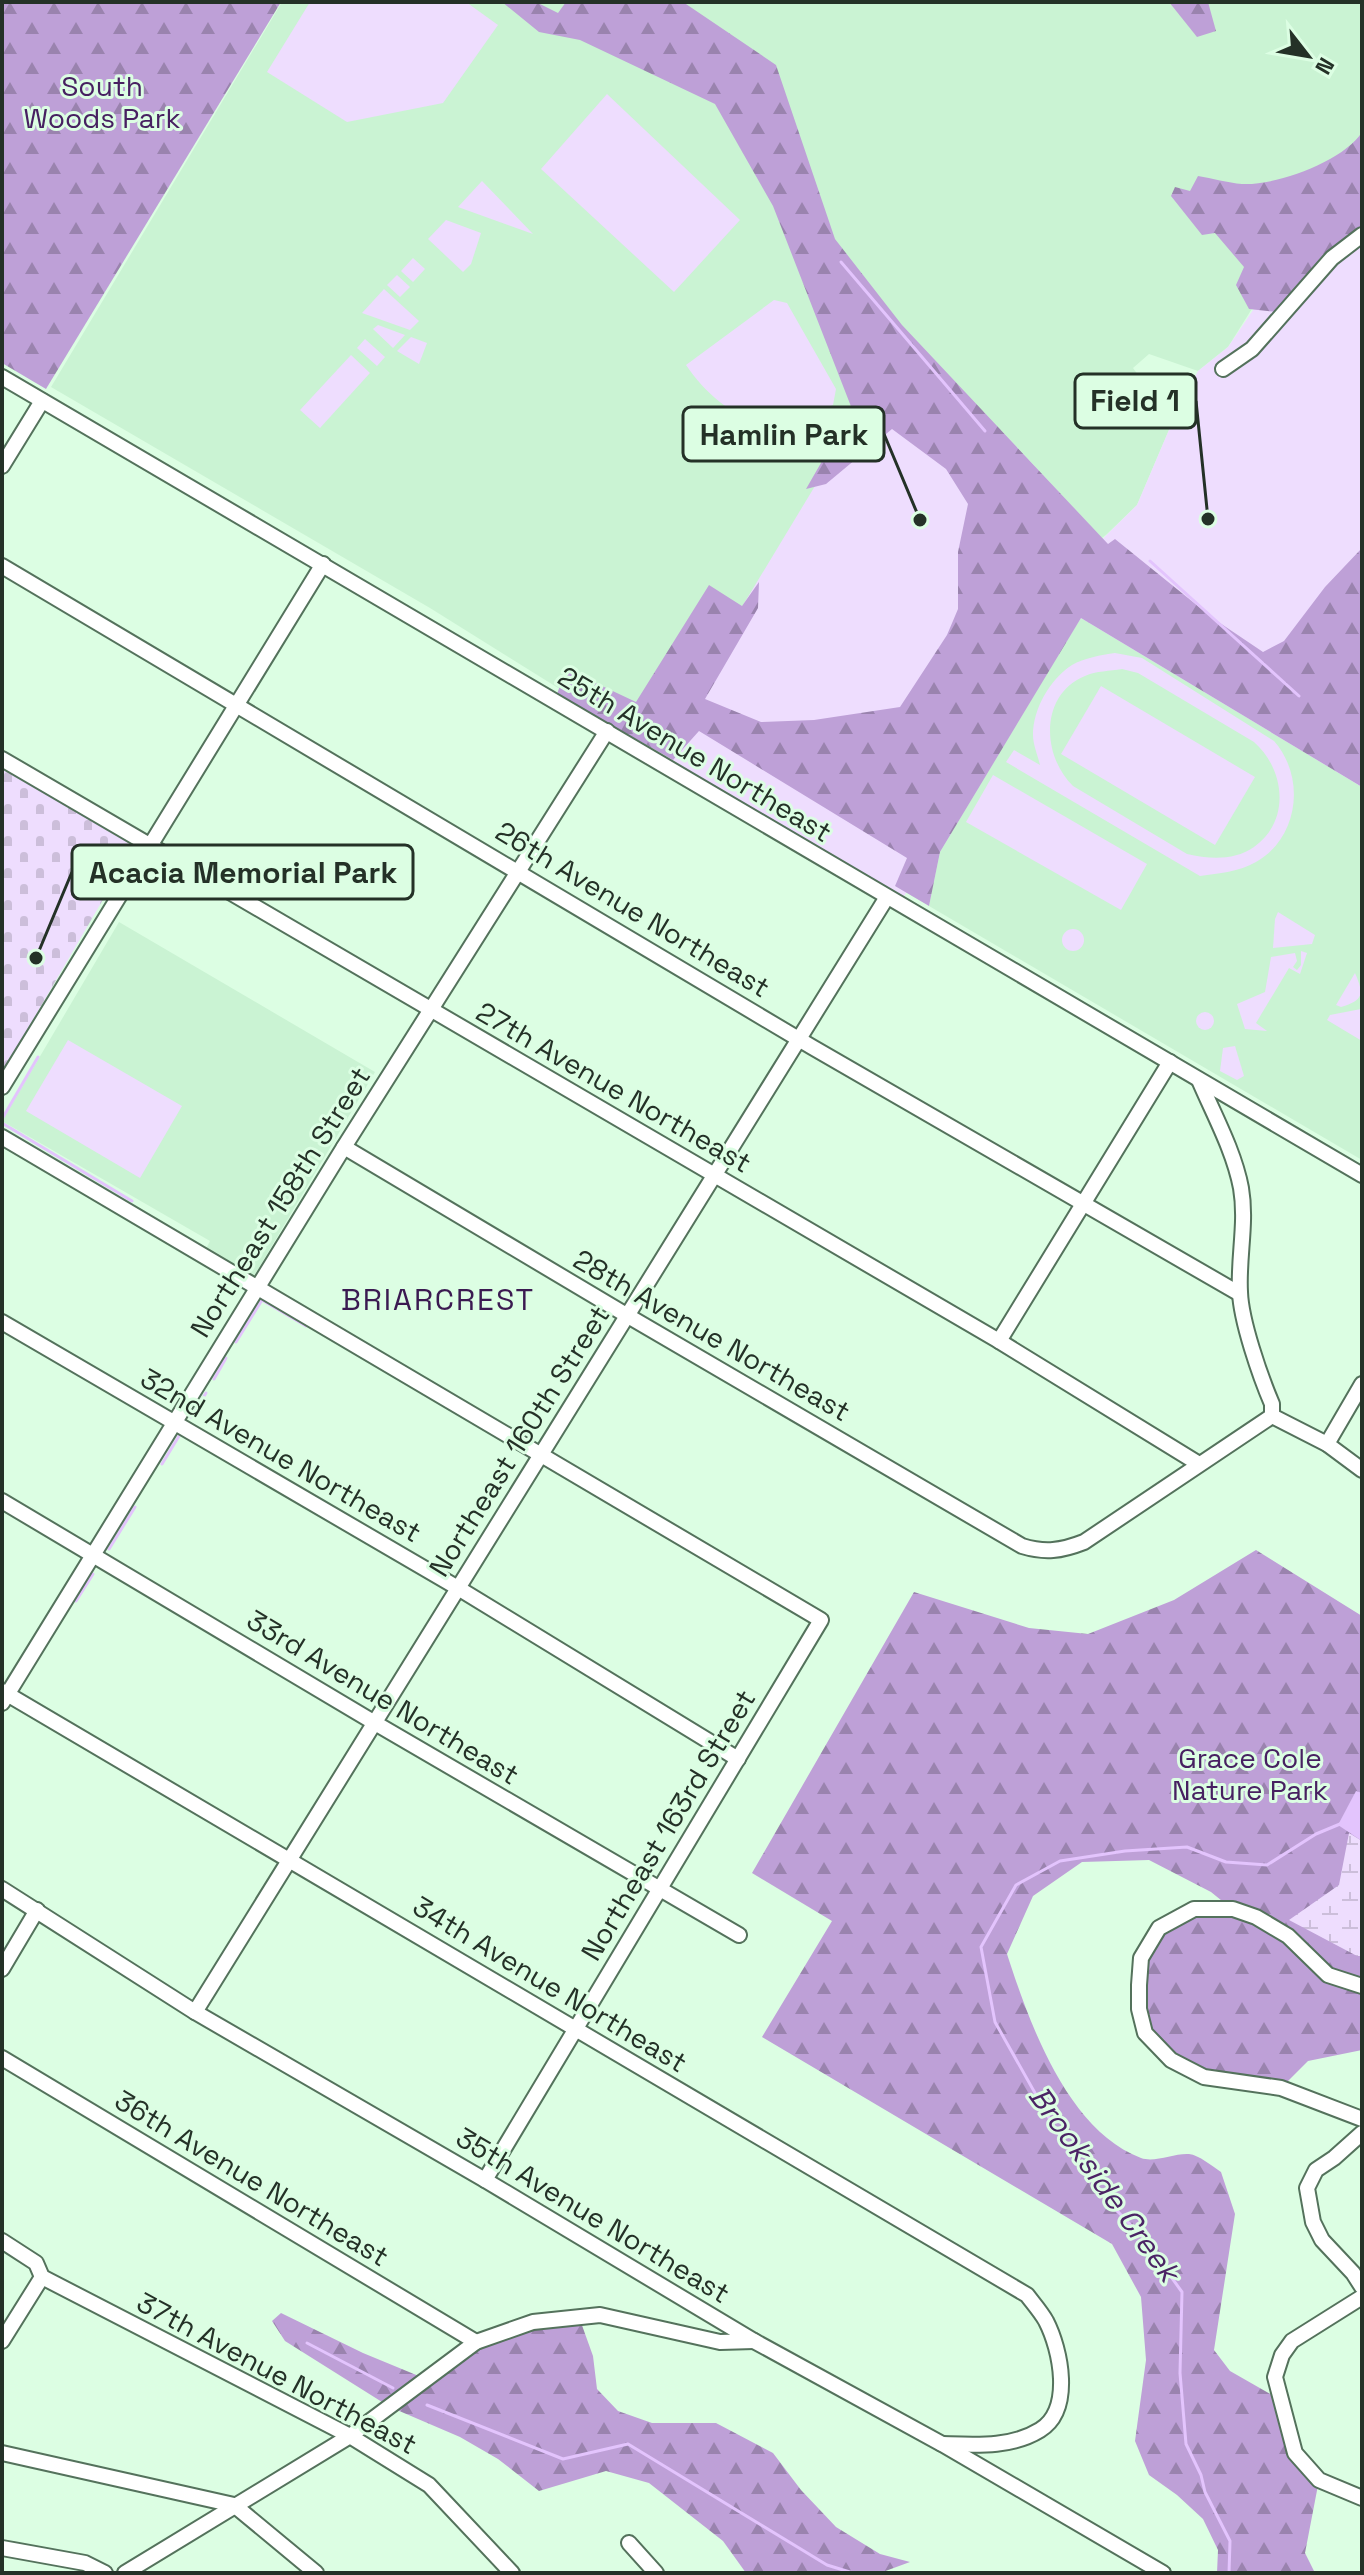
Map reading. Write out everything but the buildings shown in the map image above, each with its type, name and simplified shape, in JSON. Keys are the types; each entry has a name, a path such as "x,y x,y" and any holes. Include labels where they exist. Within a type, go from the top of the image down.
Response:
{"street":[{"path":"1223,369 1252,349 1332,258 1362,235"},
{"name":"25th Avenue Northeast","path":"2,377 1362,1175"},
{"path":"2,466 42,401"},
{"path":"2,1087 323,564"},
{"name":"26th Avenue Northeast","path":"2,566 799,1039 1240,1294"},
{"name":"Northeast 158th Street","path":"4,1696 430,1009 607,731"},
{"name":"27th Avenue Northeast","path":"2,759 999,1341 1199,1464"},
{"name":"Northeast 160th Street","path":"195,2012 887,897"},
{"path":"999,1341 1170,1062"},
{"path":"1199,1080 1231,1156 1241,1189 1240,1294 1272,1404 1272,1416"},
{"path":"2,1137 541,1455"},
{"name":"28th Avenue Northeast","path":"344,1147 1022,1546 1041,1551 1059,1550 1084,1542 1199,1464"},
{"name":"32nd Avenue Northeast","path":"2,1322 458,1588 738,1759"},
{"path":"1327,1444 1362,1384"},
{"path":"1272,1416 1327,1444 1362,1470"},
{"path":"1199,1464 1272,1416"},
{"name":"Northeast 163rd Street","path":"485,2180 821,1620 541,1455"},
{"name":"33rd Avenue Northeast","path":"2,1501 739,1935"},
{"name":"34th Avenue Northeast","path":"4,1696 290,1859 575,2031 1027,2295 1045,2318 1060,2375 1059,2404 1052,2422 1038,2432 993,2446 942,2444"},
{"name":"35th Avenue Northeast","path":"2,1889 195,2012 754,2341 942,2444 1163,2573"},
{"path":"1362,1986 1328,1975 1288,1936 1256,1917 1233,1909 1194,1909 1159,1928 1141,1958 1139,2009 1145,2033 1171,2060 1204,2077 1281,2088 1362,2119"},
{"path":"2,1969 37,1910"},
{"name":"36th Avenue Northeast","path":"2,2058 476,2342"},
{"path":"1362,2133 1316,2170 1307,2188 1313,2222 1322,2240 1362,2287"},
{"name":"37th Avenue Northeast","path":"2,2241 36,2263 42,2277 350,2436 429,2485 512,2573"},
{"path":"2,2341 42,2277"},
{"path":"1362,2297 1292,2341 1282,2355 1275,2377 1295,2453 1319,2480 1362,2498"},
{"path":"125,2573 350,2436 476,2342 533,2322 600,2315 720,2342 754,2341"},
{"path":"2,2453 234,2505 316,2573"},
{"path":"629,2543 656,2573"},
{"path":"2,2548 85,2563 105,2573"}],"shaded area":[{"path":"282,2 1362,2 1362,133 1228,347 1198,371 1149,354 1133,368 1147,387 1156,384 1180,404 1137,505 1107,534 1102,538 1001,430 656,749 430,608 51,387"},
{"path":"1081,617 1362,787 1362,1160 929,906 940,852"},
{"path":"119,922 375,1072 254,1276 206,1249 210,1241 2,1121"},
{"path":"1356,1791 1362,1793 1362,1841 1338,1825"}],"green space":[{"name":"South Woods Park","path":"2,2 281,2 46,389 2,363"},
{"path":"310,2 466,2 498,25 443,103 347,122 267,72"},
{"path":"502,2 536,2 558,13 566,2 683,2 776,65 835,239 902,325 1108,544 1115,539 1214,619 1263,652 1284,641 1325,587 1362,548 1362,787 1081,618 940,852 929,906 895,886 907,858 699,731 673,760 557,694 566,669 636,702 709,585 742,606 759,582 758,608 705,699 761,722 814,720 900,707 947,635 958,609 958,552 968,504 946,469 892,429 826,484 806,489 852,409 773,206 715,104 580,40 539,32"},
{"path":"1169,2 1208,2 1216,31 1197,37"},
{"path":"607,94 740,220 674,292 541,169"},
{"path":"1362,132 1362,232 1277,312 1249,309 1236,285 1244,267 1215,233 1202,235 1171,196 1175,187 1190,191 1198,176 1256,184 1290,176 1340,153"},
{"path":"1362,148 1362,787 1081,618 899,904 796,843 656,749 899,347 1080,561 1137,505 1180,404 1198,371 1228,347"},
{"path":"482,181 533,234 458,207"},
{"path":"446,220 481,233 471,264 463,272 428,239"},
{"path":"413,258 425,269 413,282 401,271"},
{"path":"397,275 410,287 400,297 387,285"},
{"path":"384,289 419,321 410,330 362,313"},
{"path":"774,300 787,303 836,389 833,405 781,423 759,421 734,411 712,396 686,365"},
{"path":"378,325 405,335 393,348 373,329"},
{"path":"411,337 427,343 419,364 397,351"},
{"path":"365,339 385,357 377,366 357,348"},
{"path":"351,355 370,373 320,428 300,410"},
{"path":"1115,653 1142,658 1274,741 1291,772 1293,806 1281,838 1256,862 1229,872 1200,876 1006,762 1014,750 1040,765 1033,735 1036,715 1044,696 1057,678 1072,665","holes":["1122,669 1138,673 1254,742 1264,753 1272,766 1280,795 1274,823 1254,847 1238,855 1221,858 1187,854 1073,786 1063,773 1055,759 1050,727 1059,697 1070,685 1089,674"]},
{"path":"1101,686 1255,777 1215,845 1061,754"},
{"path":"2,763 136,843 2,1073"},
{"path":"993,775 1147,864 1121,910 966,822"},
{"path":"1278,912 1315,935 1312,944 1273,948"},
{"path":"1073,929 1081,932 1084,940 1081,948 1073,951 1065,948 1062,940 1065,932"},
{"path":"1301,951 1307,953 1300,974 1289,968 1256,1023 1267,1031 1245,1029 1237,1004 1265,992 1271,957 1295,953 1297,961 1293,967 1297,970 1301,965"},
{"path":"1355,973 1361,991 1358,999 1341,1007 1336,1005"},
{"path":"1361,1009 1362,1041 1327,1020 1330,1015"},
{"path":"1205,1012 1214,1021 1205,1030 1196,1021"},
{"path":"68,1040 182,1106 140,1178 26,1111"},
{"path":"1235,1046 1244,1076 1237,1080 1220,1071 1223,1048"},
{"name":"Grace Cole Nature Park","path":"1256,1550 1362,1616 1362,2050 1308,2061 1281,2088 1204,2077 1145,2033 1139,1985 1159,1928 1194,1909 1232,1909 1211,1892 1149,1860 1082,1862 1033,1896 1007,1954 1027,2011 1054,2071 1092,2124 1115,2144 1141,2158 1189,2154 1221,2172 1235,2214 1214,2350 1230,2371 1279,2399 1295,2453 1319,2480 1305,2553 1315,2573 1217,2573 1218,2550 1203,2519 1149,2475 1135,2441 1146,2360 1141,2297 1112,2244 762,2037 832,1921 752,1873 914,1592 1029,1628 1088,1634 1174,1600"},
{"path":"1349,1833 1362,1841 1362,1956 1289,1920 1339,1885"},
{"path":"281,2313 363,2353 426,2379 476,2342 579,2317 593,2356 597,2389 618,2411 652,2423 716,2423 773,2453 801,2490 836,2527 880,2554 910,2562 880,2573 746,2573 723,2541 649,2483 606,2471 539,2491 498,2459 460,2437 390,2407 285,2341 272,2321"}],"waterway":[{"path":"841,262 985,431"},
{"path":"1150,561 1299,696"},
{"path":"2,1119 38,1057"},
{"path":"2,1123 132,1201"},
{"path":"236,1342 262,1300 306,1326"},
{"path":"214,1379 226,1358"},
{"path":"191,1417 206,1393"},
{"path":"162,1464 179,1436"},
{"path":"109,1549 135,1507"},
{"path":"76,1601 93,1574"},
{"name":"Brookside Creek","path":"1229,2573 1230,2541 1205,2492 1201,2475 1186,2444 1180,2373 1182,2292 1143,2238 1103,2196 1053,2125 995,2022 981,1947 1016,1885 1060,1861 1125,1851 1187,1847 1226,1862 1267,1865 1316,1834 1340,1824"},
{"path":"307,2343 393,2388"},
{"path":"427,2405 563,2459 628,2444 827,2565 853,2573"}],"place":[{"name":"Field 1","path":"1208,519"},
{"name":"Hamlin Park","path":"920,520"},
{"name":"Acacia Memorial Park","path":"36,958"}],"district":[{"name":"BRIARCREST","path":"438,1300"}]}
